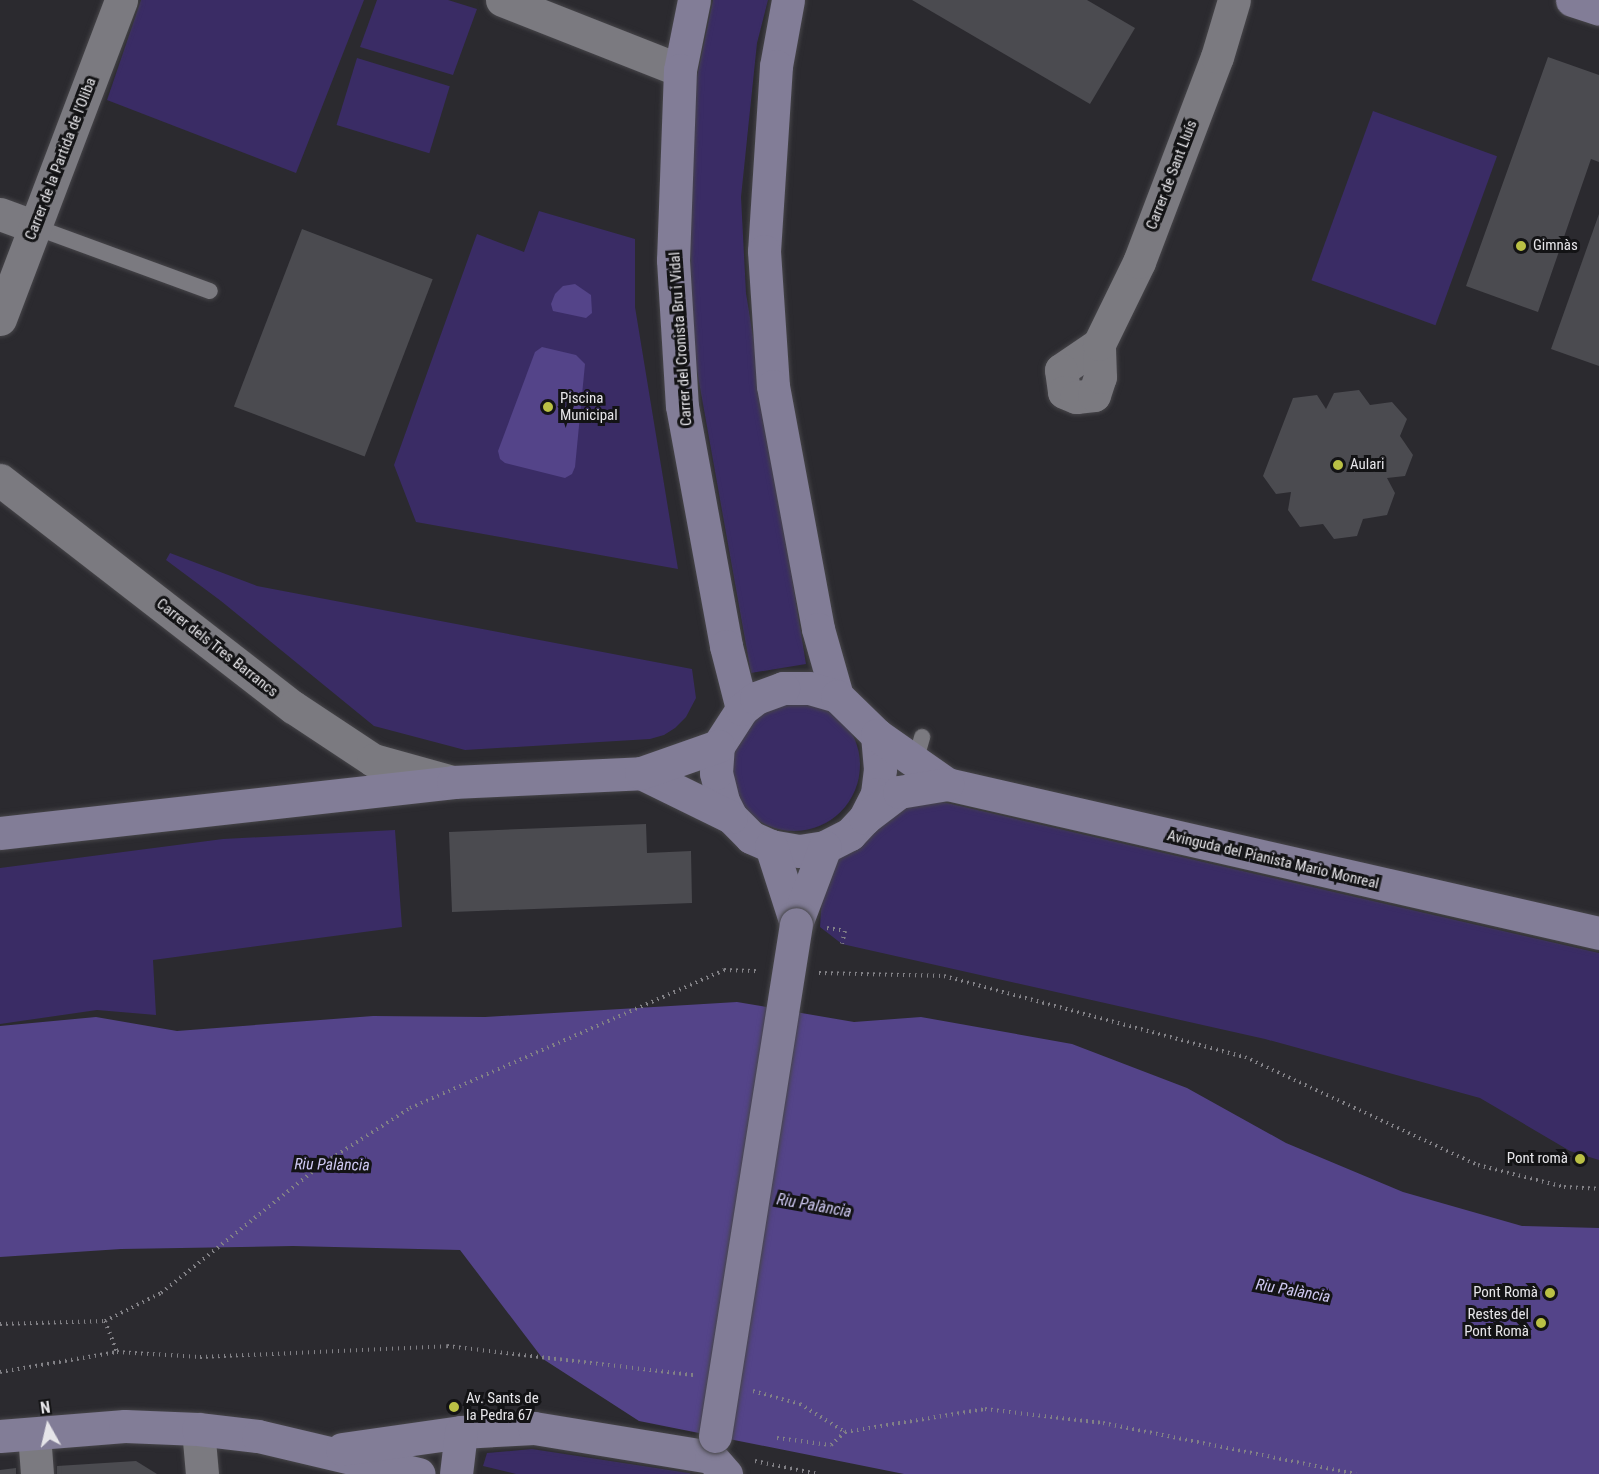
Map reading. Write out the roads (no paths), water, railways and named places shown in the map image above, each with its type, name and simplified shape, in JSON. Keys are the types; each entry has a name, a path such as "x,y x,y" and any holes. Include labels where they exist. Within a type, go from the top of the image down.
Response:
{"street":[{"name":"Carrer de la Partida de l'Oliba","path":"0,319 121,0"},
{"path":"502,0 680,70"},
{"name":"Carrer del Cronista Bru i Vidal","path":"694,0 680,70 673,260 682,406 726,646 742,710"},
{"path":"788,0 776,66 765,262 774,386 818,629 837,696"},
{"name":"Carrer de Sant Lluís","path":"1099,344 1139,262 1217,57 1234,0"},
{"path":"1572,0 1599,9"},
{"path":"0,214 35,227"},
{"name":"Carrer dels Tres Barrancs","path":"0,480 292,707 373,760 453,782"},
{"path":"783,688 809,688 837,696 877,735 879,778 877,794 864,819 850,834 825,847 799,851 771,846 751,837 731,817 723,801 716,773 718,746 742,710 756,698 783,688"},
{"name":"Avinguda del Pianista Mario Monreal","path":"877,735 918,750 947,784"},
{"path":"0,833 453,782 641,773 718,746"},
{"path":"641,773 731,817"},
{"name":"Avinguda del Pianista Mario Monreal","path":"864,819 899,792 947,784 1599,933"},
{"path":"771,846 796,924"},
{"path":"323,1452 461,1432 534,1428 727,1457 796,924 825,847"},
{"path":"0,1436 125,1426 198,1429 258,1436 419,1474"},
{"path":"198,1429 202,1474"},
{"path":"456,1474 461,1432"},
{"path":"34,1434 37,1474"}],"lane":[{"path":"35,227 210,291"}],"water":[{"path":"575,284 591,295 592,313 586,318 553,311 551,304 555,294 563,286"},
{"name":"Piscina Municipal","path":"542,347 576,355 585,364 575,467 572,474 565,478 505,463 500,459 498,451 535,352"},
{"name":"Riu Palància","path":"737,1002 854,1022 921,1017 1072,1044 1187,1088 1286,1143 1403,1192 1522,1226 1599,1228 1599,1474 904,1474 639,1421 543,1359 460,1250 293,1246 121,1249 0,1257 0,1026 96,1017 177,1031 373,1016 485,1017"}],"place":[{"name":"Gimnàs","path":"1521,246"},
{"name":"Piscina Municipal","path":"548,407"},
{"name":"Aulari","path":"1338,465"},
{"name":"Pont romà","path":"1580,1159"},
{"name":"Pont Romà","path":"1550,1293"},
{"name":"Restes del Pont Romà","path":"1541,1323"},
{"name":"Av. Sants de la Pedra 67","path":"454,1407"}]}
